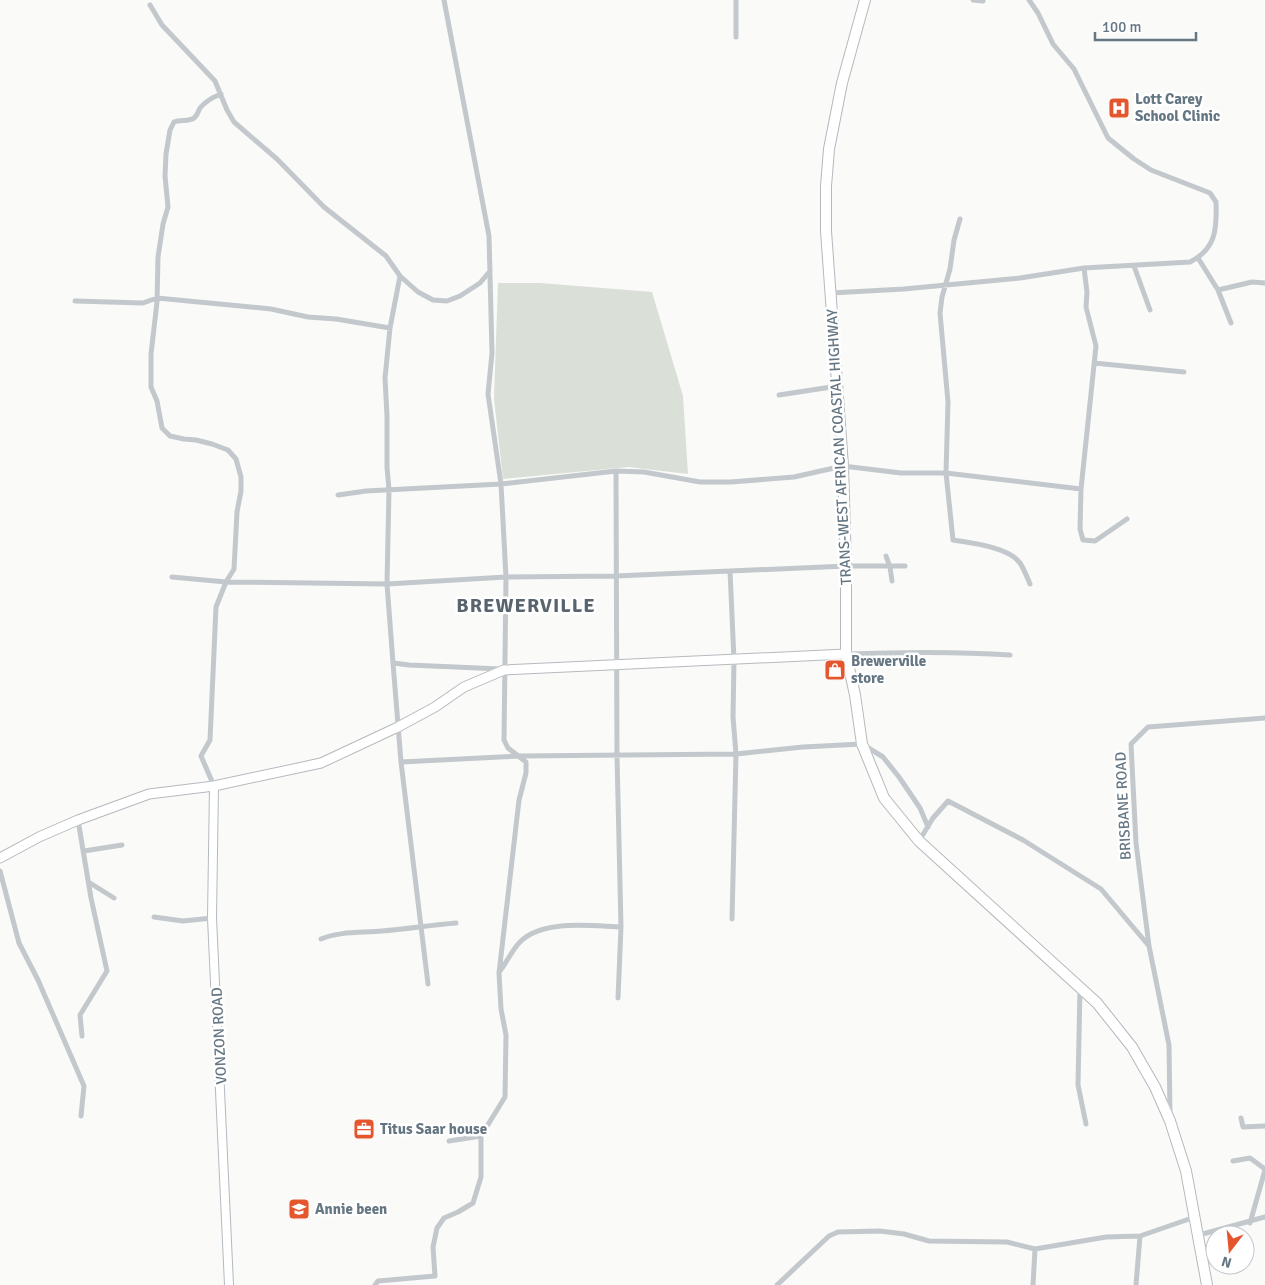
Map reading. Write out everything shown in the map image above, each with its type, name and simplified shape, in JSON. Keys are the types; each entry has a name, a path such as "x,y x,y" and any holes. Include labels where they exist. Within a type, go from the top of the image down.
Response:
{"highway":[{"name":"TRANS-WEST AFRICAN COASTAL HIGHWAY","path":"865,0 842,83 829,149 826,186 826,231 843,466 846,654 855,695 862,744 884,798 919,841 1097,1003 1132,1047 1155,1087 1170,1121 1186,1171 1207,1285"}],"main road":[{"path":"0,858 39,837 78,820 149,794 214,786 321,763 398,727 435,707 464,687 504,670 846,654"}],"street":[{"path":"375,1285 378,1281 435,1276 433,1248 437,1228 444,1218 473,1203 481,1178 481,1136 505,1097 506,1035 501,1010 499,973 519,800 526,773 526,762 508,748 504,740 506,577 501,484 488,394 492,354 489,236 444,0"},
{"path":"736,0 736,37"},
{"path":"973,0 983,1"},
{"path":"831,293 1020,278 1084,268 1190,262 1198,258 1211,244 1215,231 1216,202 1204,190 1151,170 1108,138 1074,69 1053,44 1038,13 1029,0"},
{"path":"150,5 162,25 215,81 234,122 278,159 324,207 386,256 400,276 418,292 433,300 447,301 460,296 480,283 490,271"},
{"path":"214,786 201,756 210,740 216,607 226,582 234,569 241,477 236,459 228,450 196,440 170,436 162,428 157,401 151,387 151,354 157,298 158,257 163,224 168,207 165,176 170,130 174,122 180,119 190,120 196,117 206,102 221,94"},
{"path":"960,219 954,240 950,269 942,296 940,313 948,402 946,473 954,540 995,549 1008,554 1019,561 1030,584"},
{"path":"1198,258 1218,290 1232,323"},
{"path":"1134,266 1150,310"},
{"path":"1084,268 1087,292 1086,306 1096,346 1081,489 1080,529 1083,540 1096,541 1126,519"},
{"path":"400,276 390,328 384,378 387,416 386,467 389,490 387,584 401,762 428,984"},
{"path":"1218,290 1252,282 1265,283"},
{"path":"75,301 143,303 157,298 271,309 308,317 336,319 390,328"},
{"path":"1094,363 1184,372"},
{"path":"779,395 838,386"},
{"path":"338,495 366,490 501,484 616,471 644,472 700,482 731,482 794,477 843,466 901,473 946,473 1081,489"},
{"path":"616,471 617,756 621,927 618,998"},
{"path":"886,556 892,581"},
{"path":"172,577 226,582 387,584 506,577 616,576 846,566 905,566"},
{"path":"730,571 734,660 733,717 736,754 732,919"},
{"path":"846,654 904,651 1010,655"},
{"path":"393,663 409,666 493,668 504,670"},
{"name":"BRISBANE ROAD","path":"1170,1121 1169,1045 1149,946 1136,843 1131,744 1148,727 1265,718"},
{"path":"401,762 520,756 736,754 803,747 862,744 883,757 899,777 920,808 928,827"},
{"name":"VONZON ROAD","path":"214,786 212,918 229,1285"},
{"path":"919,841 948,801 1023,840 1101,889 1149,946"},
{"path":"78,820 107,971 80,1015 82,1036"},
{"path":"84,851 122,844"},
{"path":"0,871 19,944 38,980 84,1086 82,1116"},
{"path":"90,883 114,898"},
{"path":"154,917 183,921 212,918"},
{"path":"321,939 344,933 384,931 421,925 456,923"},
{"path":"499,973 520,942 532,933 550,927 621,927"},
{"path":"1080,988 1078,1085 1086,1124"},
{"path":"1241,1118 1243,1127 1265,1126"},
{"path":"449,1142 481,1136"},
{"path":"1233,1161 1250,1158 1265,1170 1250,1223"},
{"path":"777,1285 829,1236 838,1232 880,1231 904,1234 929,1241 1007,1242 1035,1249 1106,1237 1140,1236 1195,1216"},
{"path":"1199,1235 1250,1223 1265,1217"},
{"path":"1136,1285 1140,1236"},
{"path":"1032,1285 1035,1249"}],"shaded area":[{"path":"498,283 540,283 652,292 683,396 688,474 628,467 503,479 494,399"}],"place":[{"name":"Lott Carey School Clinic","path":"1119,108"},
{"name":"Brewerville store","path":"835,670"},
{"name":"Titus Saar house","path":"364,1129"},
{"name":"Annie been","path":"299,1209"}],"district":[{"name":"BREWERVILLE","path":"526,605"}]}
